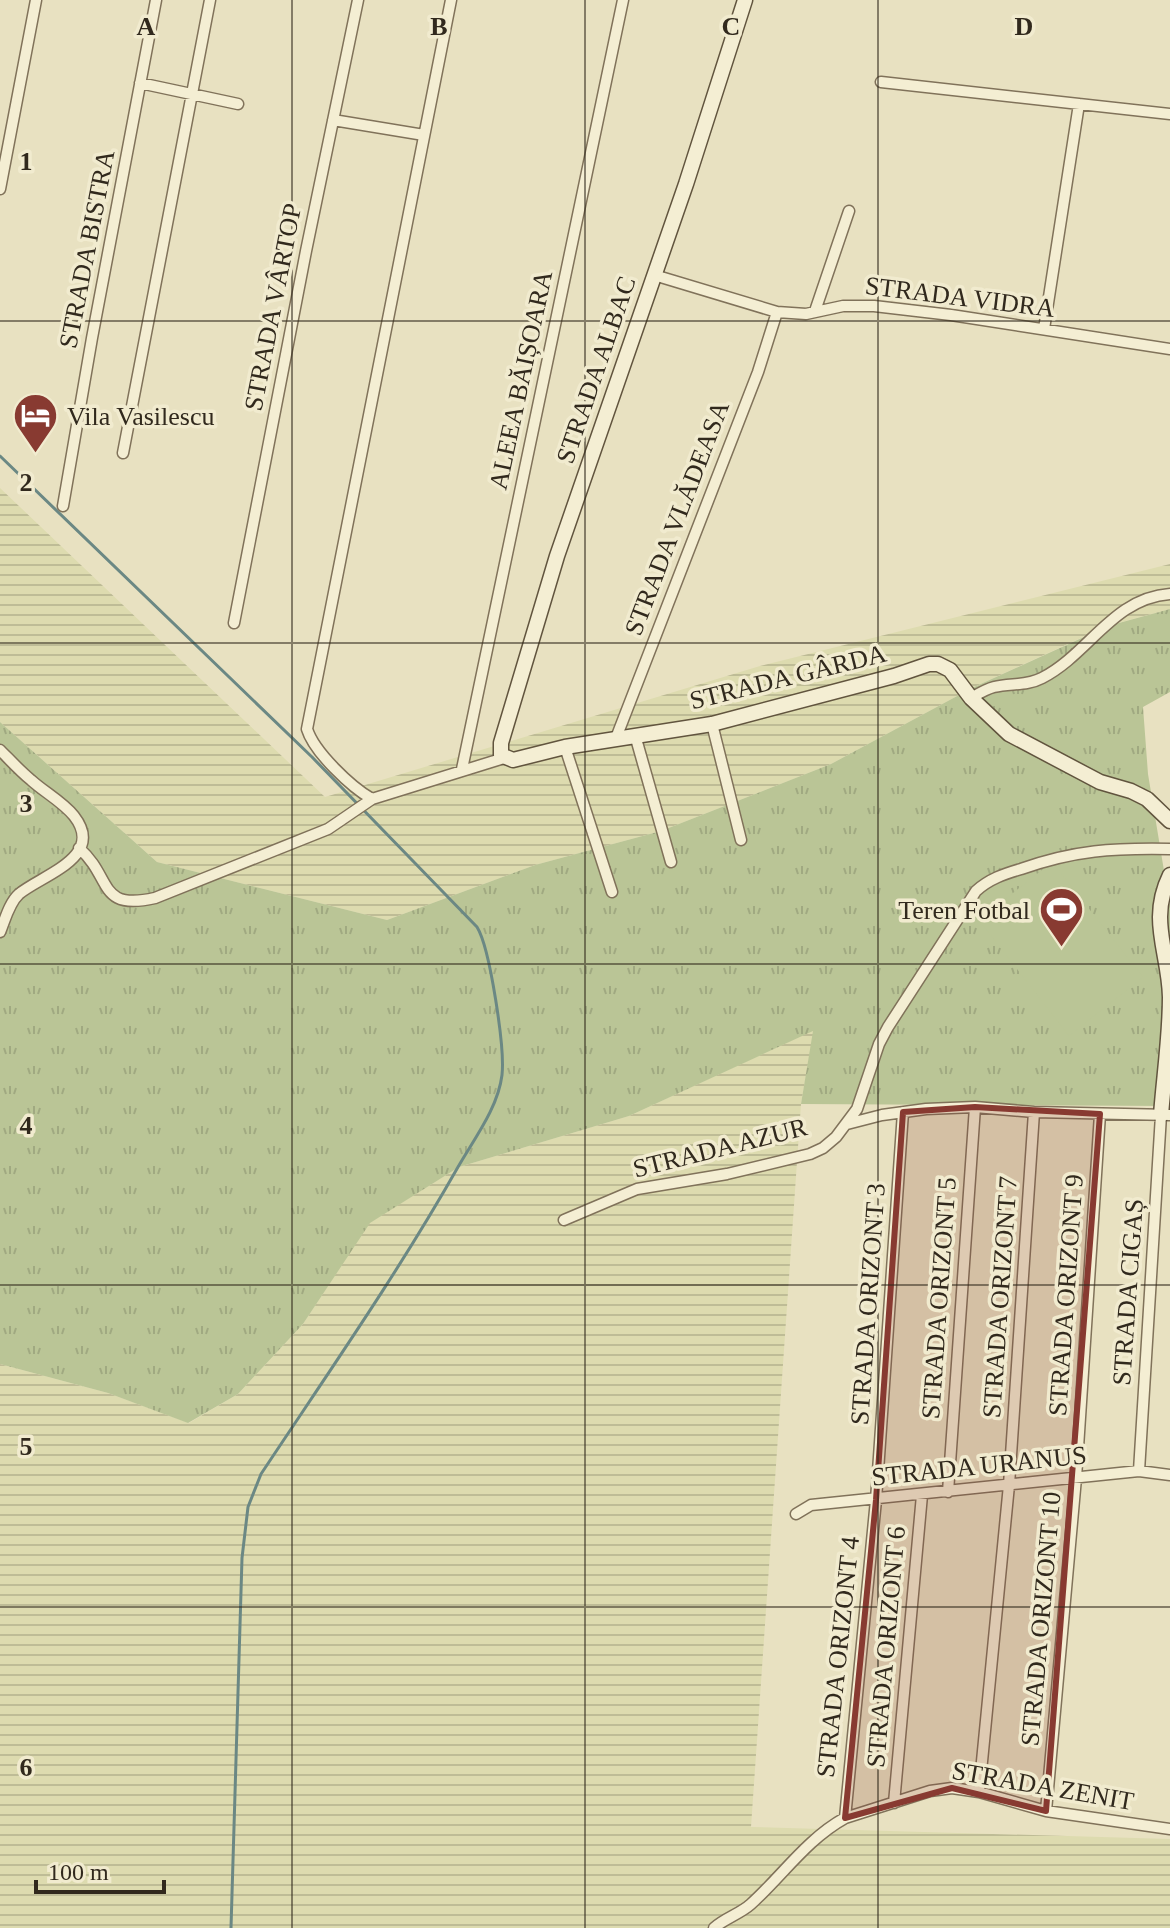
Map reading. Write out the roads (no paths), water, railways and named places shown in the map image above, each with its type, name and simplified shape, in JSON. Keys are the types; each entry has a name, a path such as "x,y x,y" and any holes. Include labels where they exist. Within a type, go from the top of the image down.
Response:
{"street":[{"path":"0,189 36,0"},
{"name":"STRADA BISTRA","path":"63,506 94,324 156,0"},
{"path":"123,453 210,0"},
{"name":"STRADA VÂRTOP","path":"234,623 358,0"},
{"path":"370,801 315,746 307,729 451,0"},
{"name":"ALEEA BĂIȘOARA","path":"462,769 623,0"},
{"name":"STRADA ALBAC","path":"504,758 501,743 557,556 717,92 745,0"},
{"path":"881,82 1170,114"},
{"path":"140,83 238,104"},
{"path":"1044,329 1079,104"},
{"path":"333,120 424,135"},
{"path":"815,311 849,211"},
{"name":"STRADA VIDRA","path":"654,275 777,312 795,314 843,306 874,306 1170,349"},
{"name":"STRADA VLĂDEASA","path":"616,738 758,372 777,312"},
{"path":"971,698 990,688 1040,679 1075,655 1120,612 1140,600 1170,594"},
{"name":"STRADA GÂRDA","path":"0,750 28,779 73,816 80,829 82,840 79,848 88,856 109,893 119,900 132,903 155,898 328,829 370,801 462,769 565,747 712,724 929,664 938,664 950,670 971,698 1009,734 1100,782 1147,799 1170,821"},
{"path":"712,724 741,840"},
{"path":"635,735 671,862"},
{"path":"565,747 612,892"},
{"path":"0,932 19,894 66,865 79,848"},
{"path":"847,1124 857,1109 879,1044 888,1027 976,891 996,877 1055,857 1092,850 1170,849"},
{"path":"1166,1115 1170,997 1158,918 1162,892 1170,875"},
{"name":"STRADA AZUR","path":"564,1220 637,1189 727,1174 810,1154 823,1148 847,1124 903,1112 975,1107 1034,1112 1166,1115"},
{"name":"STRADA ORIZONT 5","path":"948,1492 975,1107"},
{"name":"STRADA ORIZONT 3","path":"876,1500 903,1112"},
{"name":"STRADA ORIZONT 7","path":"979,1792 1009,1485 1034,1112"},
{"name":"STRADA ORIZONT 9","path":"1076,1478 1100,1114"},
{"name":"STRADA CIGAȘ","path":"1139,1471 1166,1115"},
{"name":"STRADA URANUS","path":"796,1514 811,1505 1139,1471 1170,1475"},
{"name":"STRADA ORIZONT 10","path":"1046,1811 1076,1478"},
{"name":"STRADA ORIZONT 6","path":"894,1803 922,1495"},
{"name":"STRADA ORIZONT 4","path":"845,1818 876,1500"},
{"name":"STRADA ZENIT","path":"714,1928 751,1904 821,1833 845,1818 939,1788 979,1792 1046,1811 1170,1829"}],"waterway":[{"path":"0,456 312,757 477,927 487,955 496,999 502,1075 491,1111 387,1284 261,1474 248,1507 242,1558 231,1928"}],"place":[{"name":"Vila Vasilescu","path":"36,455"},
{"name":"Teren Fotbal","path":"1061,949"}]}
